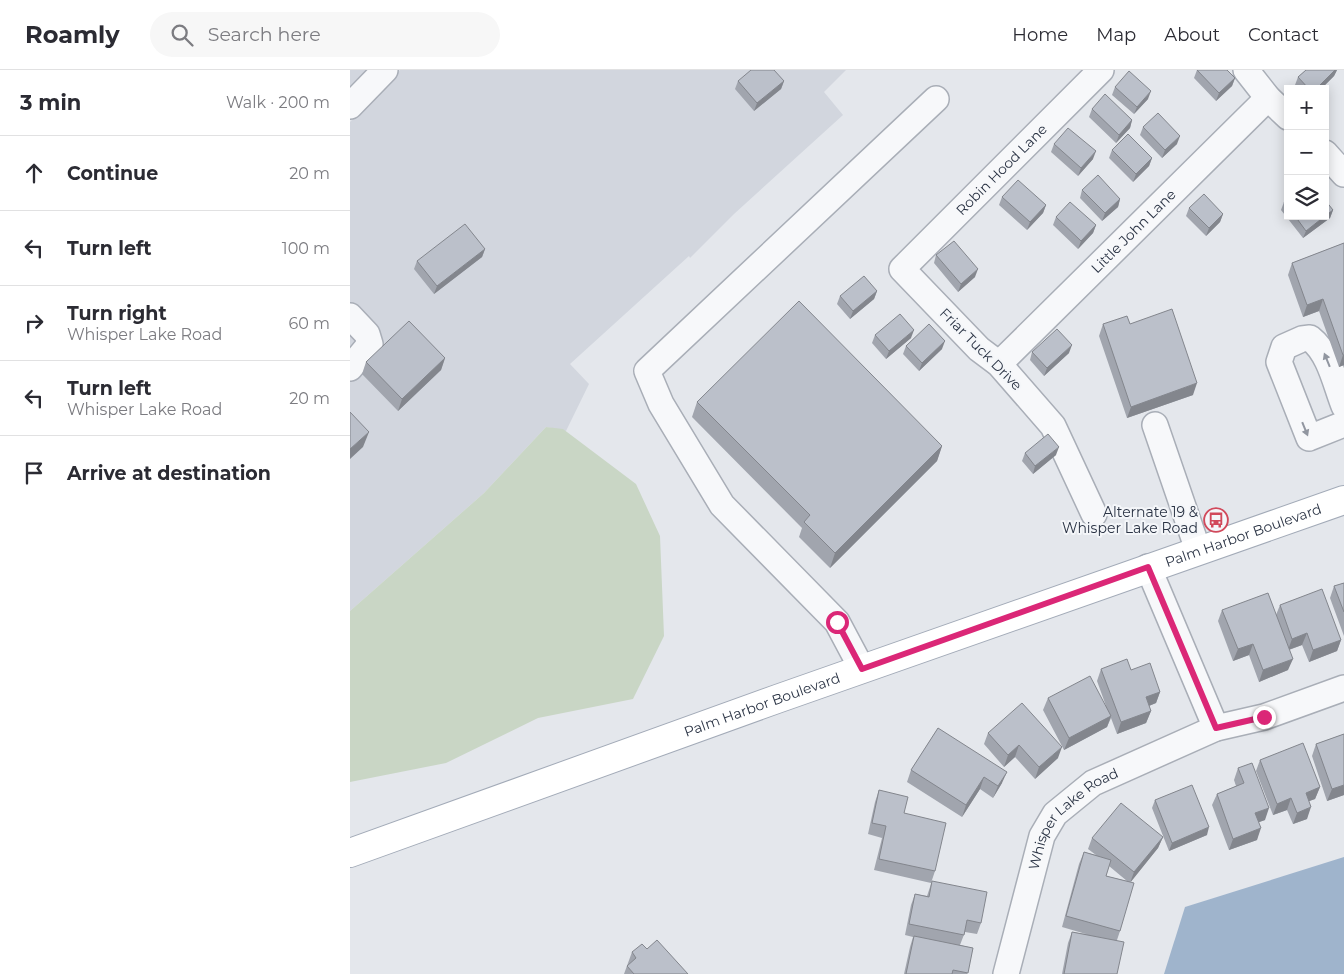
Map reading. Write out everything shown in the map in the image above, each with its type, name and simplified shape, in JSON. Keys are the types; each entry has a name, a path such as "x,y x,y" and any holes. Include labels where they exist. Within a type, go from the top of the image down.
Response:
{"main road":[{"name":"Palm Harbor Boulevard","path":"350,853 1148,567 1344,500"}],"street":[{"path":"350,106 385,70"},
{"name":"Robin Hood Lane","path":"902,269 1101,70"},
{"path":"1246,70 1268,98 1284,113"},
{"name":"Little John Lane","path":"999,364 1268,98"},
{"path":"862,669 837,622 722,505 661,404 647,371 936,99"},
{"path":"1329,157 1344,174"},
{"name":"Friar Tuck Drive","path":"902,269 979,349 999,364 1054,426 1094,514"},
{"path":"350,316 367,334 370,344 350,368"},
{"path":"1344,406 1325,355 1320,347 1310,338 1302,339 1284,347 1279,362 1309,438 1344,424"},
{"path":"1155,425 1198,550"},
{"path":"1148,567 1216,728"},
{"name":"Whisper Lake Road","path":"1006,974 1042,836 1055,814 1093,783 1216,728 1264,717 1344,688"}],"shaded area":[{"path":"350,70 370,70 350,91"},
{"path":"400,70 846,70 824,92 843,115 734,214 690,258 689,256 570,364 589,384 566,431 546,427 484,493 350,611 350,122"}],"green space":[{"path":"546,427 563,429 636,484 660,536 664,636 633,699 538,718 446,763 350,782 350,611 484,493"}],"water":[{"path":"1344,857 1344,974 1164,974 1185,907"}],"building":[{"path":"751,70 774,70 784,81 757,103 738,81"},
{"path":"1197,70 1227,70 1235,78 1219,93"},
{"path":"1306,70 1335,70 1320,85 1305,85 1298,77"},
{"path":"1129,71 1151,91 1137,107 1115,87"},
{"path":"1105,94 1132,120 1119,135 1092,109"},
{"path":"1158,113 1180,136 1165,150 1143,127"},
{"path":"1068,128 1096,151 1081,168 1054,144"},
{"path":"1128,134 1152,158 1136,174 1112,150"},
{"path":"1098,175 1120,199 1105,213 1082,190"},
{"path":"1018,180 1046,205 1030,222 1002,197"},
{"path":"1204,194 1223,214 1209,228 1189,208"},
{"path":"1070,202 1096,225 1081,241 1056,217"},
{"path":"1329,205 1333,210 1329,213"},
{"path":"1298,220 1320,220 1306,231"},
{"path":"465,224 485,249 437,286 417,261"},
{"path":"954,241 978,269 961,284 936,255"},
{"path":"1344,243 1343,355 1323,299 1307,305 1292,263"},
{"path":"864,276 877,291 853,311 840,296"},
{"path":"799,301 942,446 835,553 804,522 810,515 697,402"},
{"path":"1172,309 1197,383 1131,407 1103,324 1127,316 1130,324"},
{"path":"900,314 914,330 889,351 875,335"},
{"path":"409,321 445,358 402,399 366,362"},
{"path":"929,324 945,341 922,363 906,346"},
{"path":"1057,329 1072,345 1047,368 1032,352"},
{"path":"350,412 369,432 350,449"},
{"path":"1048,434 1059,447 1035,466 1025,453"},
{"path":"1344,583 1344,612 1334,586"},
{"path":"1322,589 1341,640 1313,650 1307,633 1292,639 1280,605"},
{"path":"1268,593 1293,659 1263,670 1253,644 1238,649 1222,610"},
{"path":"1127,659 1131,670 1150,663 1160,692 1146,697 1151,711 1121,722 1101,669"},
{"path":"1090,676 1111,716 1069,738 1048,698"},
{"path":"1022,703 1062,747 1039,767 1019,745 1008,755 988,733"},
{"path":"938,728 1007,772 998,786 984,777 966,805 911,770"},
{"path":"1344,734 1344,785 1332,789 1316,744"},
{"path":"1303,743 1320,787 1306,793 1311,807 1297,813 1291,798 1277,804 1260,760"},
{"path":"1252,763 1269,808 1255,813 1261,828 1233,839 1217,794 1244,783 1238,768"},
{"path":"1192,785 1209,827 1172,843 1155,800"},
{"path":"879,790 908,797 904,813 946,823 935,871 879,859 886,826 872,823"},
{"path":"1121,803 1163,837 1134,872 1092,838"},
{"path":"1084,852 1111,860 1106,876 1134,883 1120,931 1066,916"},
{"path":"932,881 987,892 981,923 967,920 964,935 909,924 915,894 929,897"},
{"path":"1072,932 1124,942 1117,974 1064,974"},
{"path":"914,936 973,948 968,973 953,970 952,974 906,974"},
{"path":"657,940 688,974 634,974 627,966 636,958 632,952 642,944 647,949"}],"place":[{"name":"Alternate 19 & Whisper Lake Road","path":"1216,520"}],"route":[{"path":"837,622 862,669 1148,567 1216,728 1264,717"}]}
